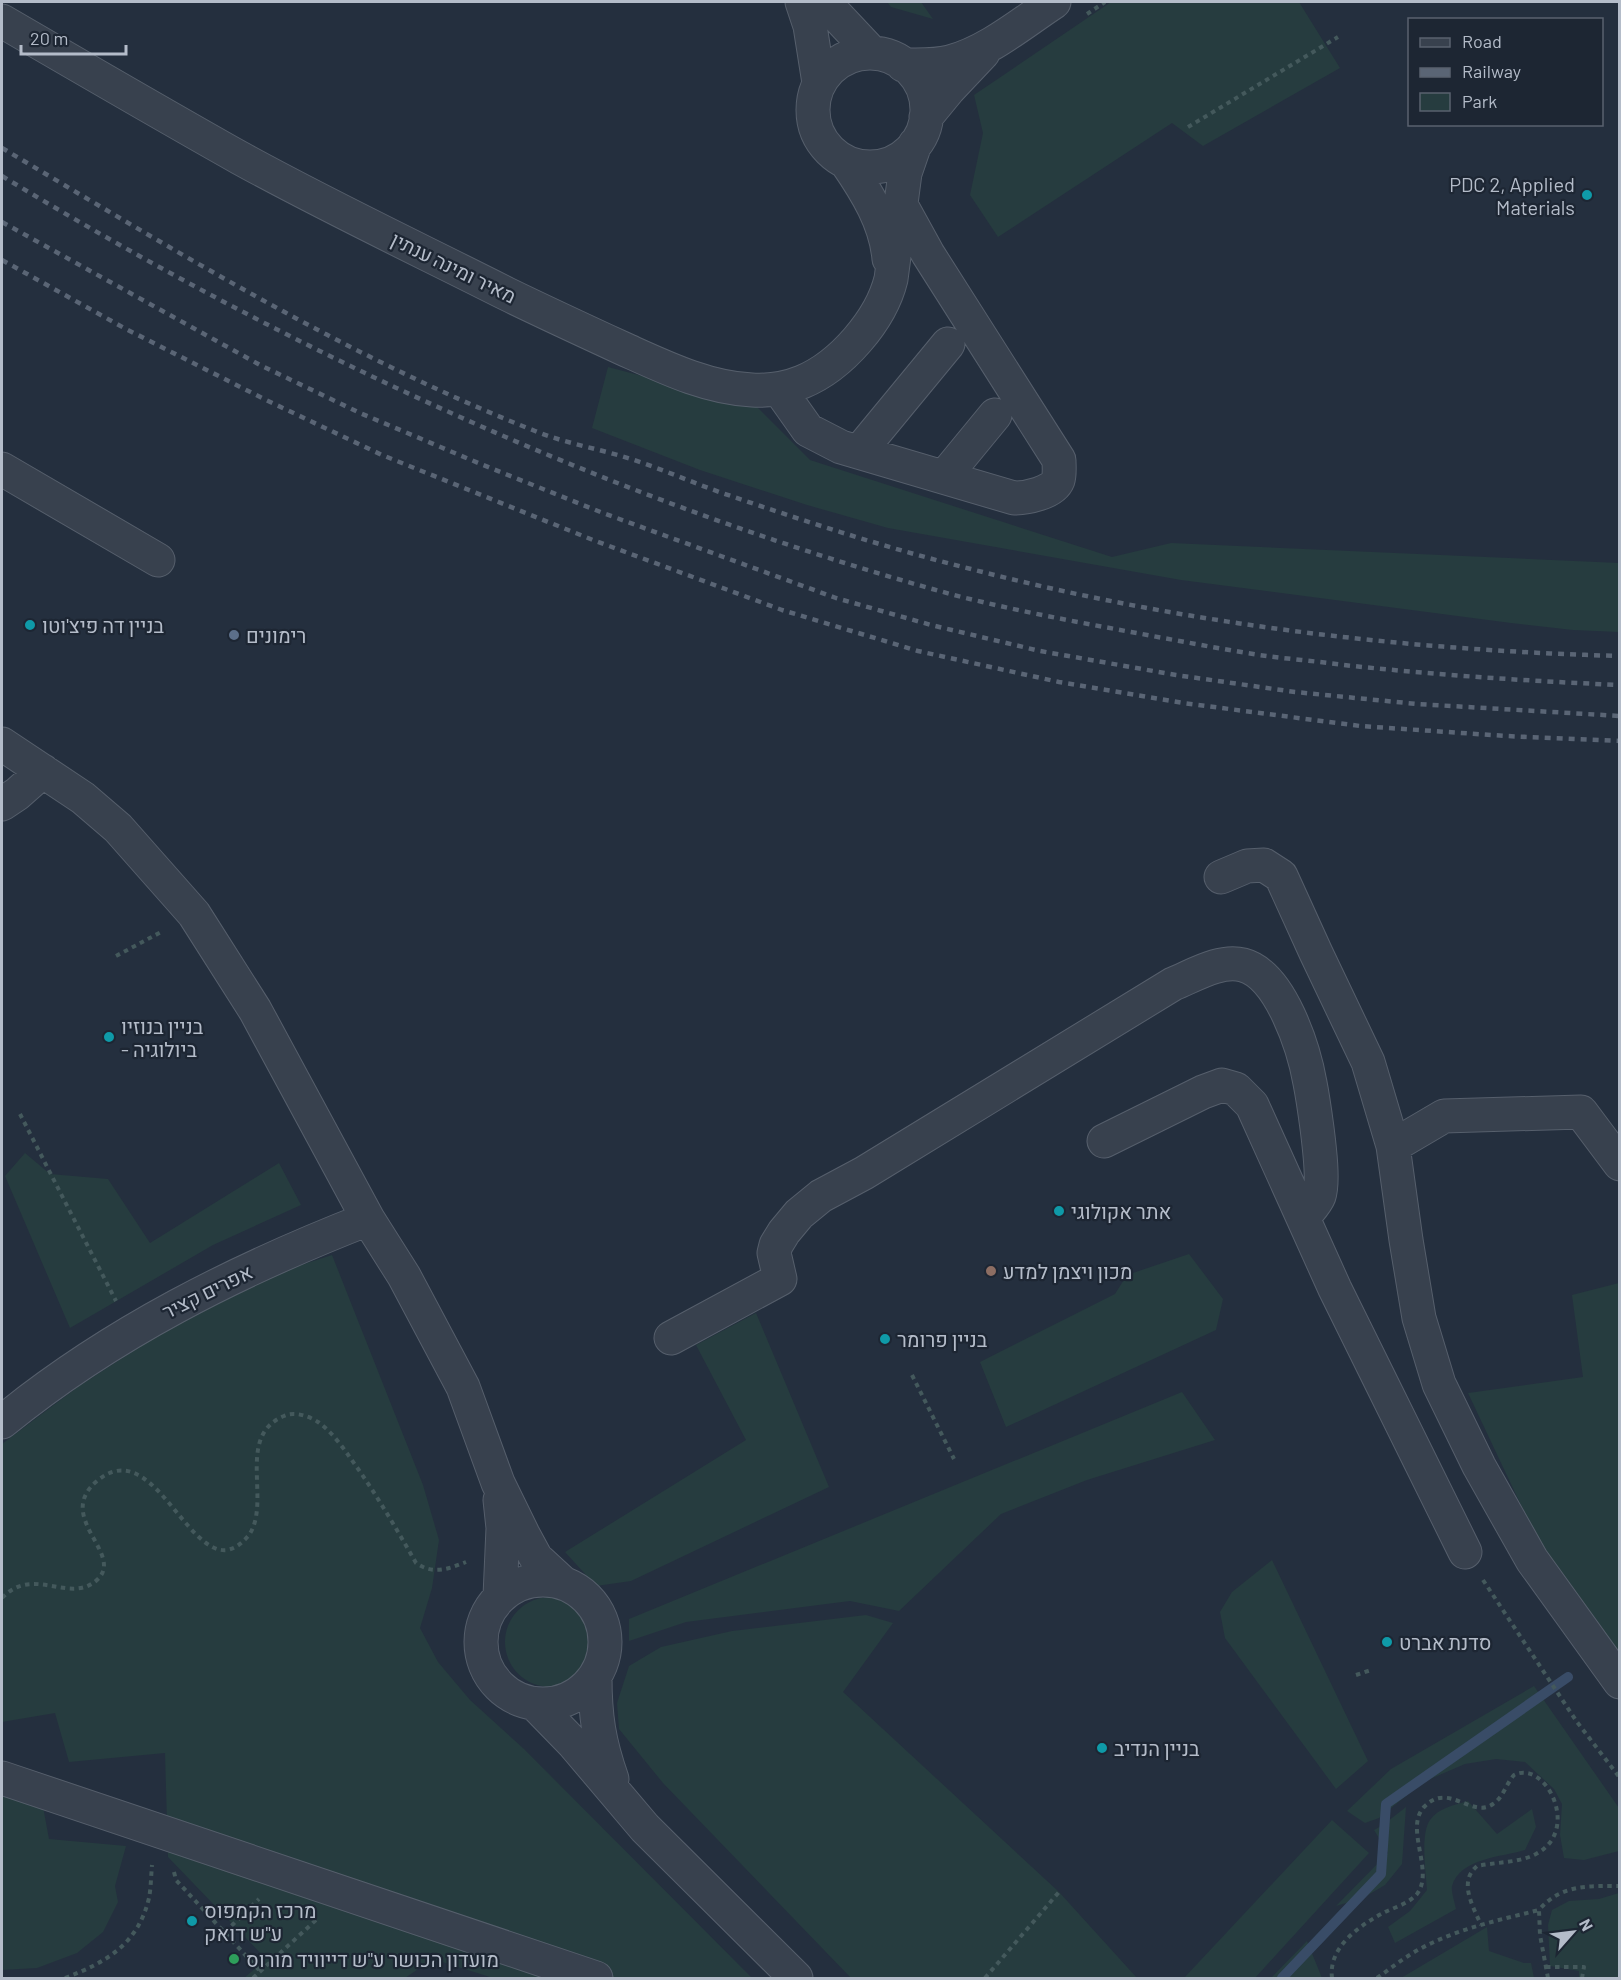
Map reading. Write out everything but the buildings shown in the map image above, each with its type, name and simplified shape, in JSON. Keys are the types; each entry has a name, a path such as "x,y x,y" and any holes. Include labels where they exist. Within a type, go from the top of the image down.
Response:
{"street":[{"path":"802,2 810,26 819,83"},
{"path":"824,2 872,53"},
{"path":"903,64 924,66 949,62 969,55 995,41 1054,2"},
{"name":"מאיר ומינה ענתין","path":"2,21 250,163 546,313 684,374 719,385 751,390 779,389 803,382 843,354 862,335 875,316 888,292 906,173 921,131"},
{"path":"921,131 924,91 916,76 903,64 889,57 872,53 856,54 841,60 828,70 819,83 813,101 813,119 819,137 830,152 846,162 864,167 878,167 892,163 905,155 921,131 949,89 995,41"},
{"name":"מאיר ומינה ענתין","path":"846,162 871,200 881,224 888,249 891,279"},
{"path":"779,389 808,430 841,447 1014,498 1036,495 1056,484 1060,477 1059,460 928,254 901,206"},
{"path":"859,452 948,344"},
{"path":"944,477 995,415"},
{"path":"2,469 158,560"},
{"path":"2,744 83,798 118,828 194,915 255,1010 369,1219 404,1276 463,1387 490,1456 498,1484 503,1528 500,1596"},
{"path":"2,804 43,771"},
{"path":"1221,877 1247,866 1264,866 1281,876 1368,1062 1393,1146 1419,1318 1439,1384 1479,1466 1532,1560 1620,1682"},
{"path":"671,1338 780,1279 775,1264 776,1245 799,1214 821,1196 864,1173 1173,984 1223,965 1241,964 1253,969 1267,980 1282,1002 1298,1039 1310,1082 1321,1157 1319,1196 1303,1218"},
{"path":"1104,1141 1203,1092 1222,1085 1236,1089 1252,1105 1335,1289 1465,1552"},
{"path":"1393,1146 1444,1116 1581,1112 1620,1164"},
{"name":"אפרים קציר","path":"2,1422 61,1377 131,1331 177,1305 218,1284 369,1219"},
{"path":"498,1484 536,1558 562,1582 585,1596 595,1607 605,1637 602,1662 595,1677 578,1694 561,1702 544,1705 522,1701 502,1689 488,1671 482,1654 481,1634 487,1614 500,1596 522,1583 542,1580 562,1582"},
{"path":"595,1677 600,1742 613,1782 622,1800"},
{"path":"535,1704 573,1743 645,1828 796,1978"},
{"path":"2,1778 596,1978"}],"path":[{"path":"1188,127 1338,37"},
{"path":"116,956 194,915"},
{"path":"20,1114 131,1331"},
{"path":"912,1375 954,1459"},
{"path":"2,1599 19,1587 30,1583 77,1590 98,1578 104,1570 104,1557 82,1513 83,1502 88,1491 96,1482 115,1472 128,1472 150,1483 204,1542 217,1549 226,1550 237,1546 255,1527 258,1514 257,1455 260,1442 273,1423 294,1413 316,1421 341,1445 366,1479 416,1563 435,1571 448,1569 502,1549"},
{"path":"1465,1552 1577,1722 1620,1778"},
{"path":"1356,1675 1371,1671"},
{"path":"1332,1978 1331,1967 1334,1956 1342,1945 1369,1921 1413,1898 1423,1884 1418,1827 1423,1808 1431,1802 1451,1798 1476,1808 1484,1808 1494,1804 1514,1775 1525,1772 1533,1774 1555,1800 1558,1810 1557,1832 1550,1842 1536,1854 1523,1859 1477,1866 1472,1871 1467,1886 1468,1894 1481,1924"},
{"path":"160,1832 176,1880 261,1971"},
{"path":"65,1978 89,1969 115,1954 140,1926 149,1897 160,1832"},
{"path":"225,1932 285,1874"},
{"path":"1377,1978 1408,1956 1439,1940 1481,1924 1539,1910 1560,1892 1578,1888 1620,1886"},
{"path":"985,1978 1059,1892"},
{"path":"253,1978 344,1894"},
{"path":"1539,1910 1540,1935 1548,1978"},
{"path":"1546,1967 1584,1967 1582,1978"}],"green space":[{"path":"887,2 921,2 933,19 891,7"},
{"path":"1111,2 1299,2 1340,68 1203,146 1172,123 998,237 970,195 983,133 974,95"},
{"path":"608,367 756,406 810,460 1112,557 1171,543 1619,563 1619,632 1573,630 1511,623 1181,580 888,528 807,505 700,470 592,428"},
{"path":"25,1153 50,1174 108,1179 150,1243 279,1163 301,1205 213,1245 70,1328 5,1176"},
{"path":"1189,1254 1223,1299 1216,1330 1006,1427 980,1362 1115,1294 1127,1275"},
{"path":"332,1255 423,1485 439,1540 432,1588 420,1628 438,1662 470,1700 524,1749 752,1978 493,1978 433,1959 405,1978 244,1978 266,1959 168,1857 165,1753 69,1762 55,1713 2,1722 2,1444 79,1386 186,1317 295,1267"},
{"path":"1619,1283 1619,1660 1546,1558 1468,1393 1583,1377 1572,1295"},
{"path":"756,1313 829,1487 631,1581 596,1586 565,1552 746,1440 696,1345"},
{"path":"1182,1392 1215,1440 1087,1480 1001,1514 899,1611 850,1601 686,1622 629,1641 629,1619"},
{"path":"1272,1560 1368,1761 1336,1789 1225,1638 1220,1612 1232,1592"},
{"path":"550,1597 567,1600 582,1610 592,1625 595,1642 592,1659 582,1674 567,1684 550,1687 533,1684 518,1674 508,1659 505,1642 508,1625 518,1610 533,1600"},
{"path":"866,1615 893,1623 843,1692 1059,1892 1137,1978 851,1978 663,1783 619,1729 617,1703 629,1666 661,1647 732,1631"},
{"path":"1534,1686 1619,1808 1619,1851 1584,1860 1564,1858 1560,1835 1562,1804 1554,1789 1525,1762 1496,1759 1465,1764 1423,1782 1379,1818 1365,1823 1347,1811 1391,1769"},
{"path":"2,1782 41,1796 49,1839 126,1846 115,1886 118,1902 103,1932 77,1953 37,1968 2,1970"},
{"path":"1468,1801 1497,1834 1532,1809 1536,1827 1525,1850 1483,1860 1464,1870 1456,1877 1452,1886 1456,1909 1395,1943 1388,1927 1410,1911 1427,1890 1424,1844 1430,1820 1442,1810"},
{"path":"1406,1807 1402,1864 1385,1885 1363,1898 1336,1906 1388,1853 1374,1830"},
{"path":"1332,1820 1369,1853 1255,1978 1184,1978"},
{"path":"1619,1893 1619,1978 1579,1978 1579,1971 1550,1966 1548,1925 1552,1910 1569,1901 1599,1899"},
{"path":"1487,1927 1489,1951 1524,1963 1531,1963 1534,1978 1401,1978"},
{"path":"1307,1941 1322,1978 1271,1978"}],"waterway":[{"path":"1282,1978 1381,1874 1386,1804 1568,1677"}],"railway":[{"path":"2,148 262,300 329,336 465,402 547,436 634,460 719,492 850,535 941,561 1051,588 1212,619 1293,631 1456,648 1620,656"},
{"path":"2,176 114,242 229,304 345,363 463,418 583,469 705,516 829,558 998,606 1259,655 1447,675 1620,685"},
{"path":"2,222 260,365 360,413 603,513 836,598 931,625 1040,651 1176,675 1295,692 1417,704 1620,716"},
{"path":"2,260 126,329 266,400 382,455 593,540 782,610 918,651 1059,682 1183,703 1360,726 1620,741"}],"place":[{"name":"PDC 2, Applied Materials","path":"1587,195"},
{"name":"בניין דה פיצ'וטו","path":"30,625"},
{"name":"רימונים","path":"234,635"},
{"name":"בניין בנוזיו - ביולוגיה","path":"109,1037"},
{"name":"אתר אקולוגי","path":"1059,1211"},
{"name":"מכון ויצמן למדע","path":"991,1271"},
{"name":"בניין פרומר","path":"885,1339"},
{"name":"סדנת אברט","path":"1387,1642"},
{"name":"בניין הנדיב","path":"1102,1748"},
{"name":"מרכז הקמפוס ע\"ש דואק","path":"192,1921"},
{"name":"מועדון הכושר ע\"ש דייוויד מורוס","path":"234,1959"}]}
